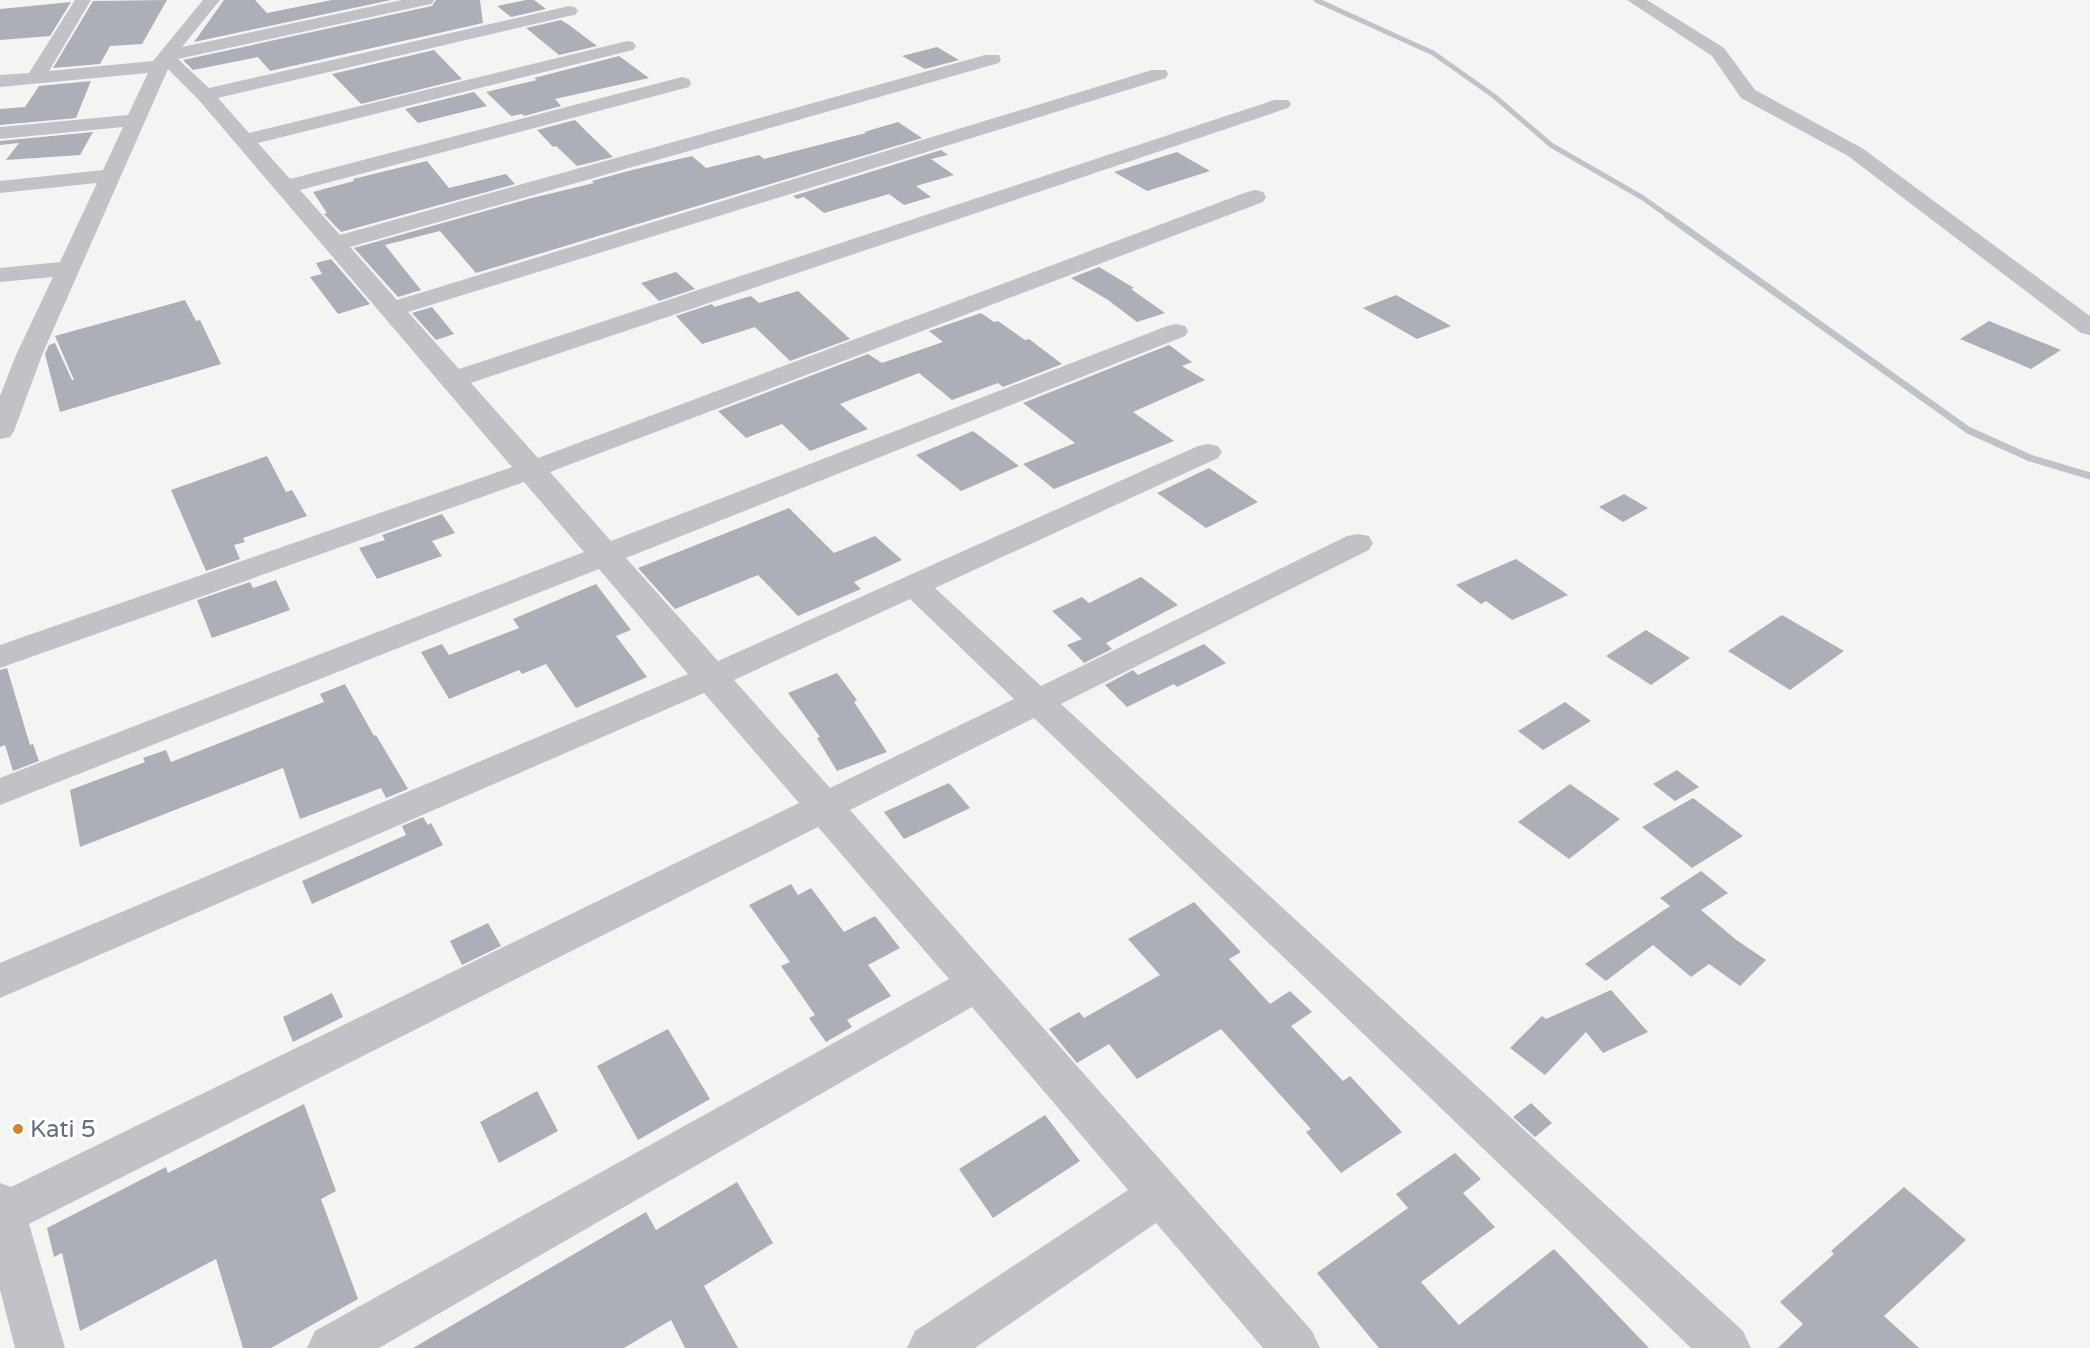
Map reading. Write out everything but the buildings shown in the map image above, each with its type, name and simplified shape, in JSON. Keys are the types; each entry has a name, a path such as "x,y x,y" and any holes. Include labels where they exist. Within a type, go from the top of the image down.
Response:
{"street":[{"path":"36,77 83,0"},
{"path":"0,432 29,355 163,61 212,0"},
{"path":"0,81 163,61 426,0"},
{"path":"1635,0 1718,52 1748,94 1855,152 2090,328"},
{"path":"205,94 569,11"},
{"path":"244,140 627,46"},
{"path":"335,244 992,59"},
{"path":"163,61 205,94 1295,1348"},
{"path":"392,309 1159,74"},
{"path":"285,187 682,83"},
{"path":"453,380 1281,104"},
{"path":"0,133 136,120"},
{"path":"0,187 111,175"},
{"path":"0,657 531,470 1255,197"},
{"path":"0,275 69,267"},
{"path":"0,792 1176,331"},
{"path":"0,358 29,355"},
{"path":"0,981 711,677 1208,452"},
{"path":"40,1348 1,1211 1358,543"},
{"path":"914,586 1726,1348"},
{"path":"332,1348 978,983"},
{"path":"932,1348 1161,1194"}],"waterway":[{"path":"1316,0 1433,53 1494,96 1551,145 1643,198 1671,218"},
{"path":"1668,216 1968,430 2030,458 2090,476"}],"place":[{"name":"Kati 5","path":"18,1129"}]}
